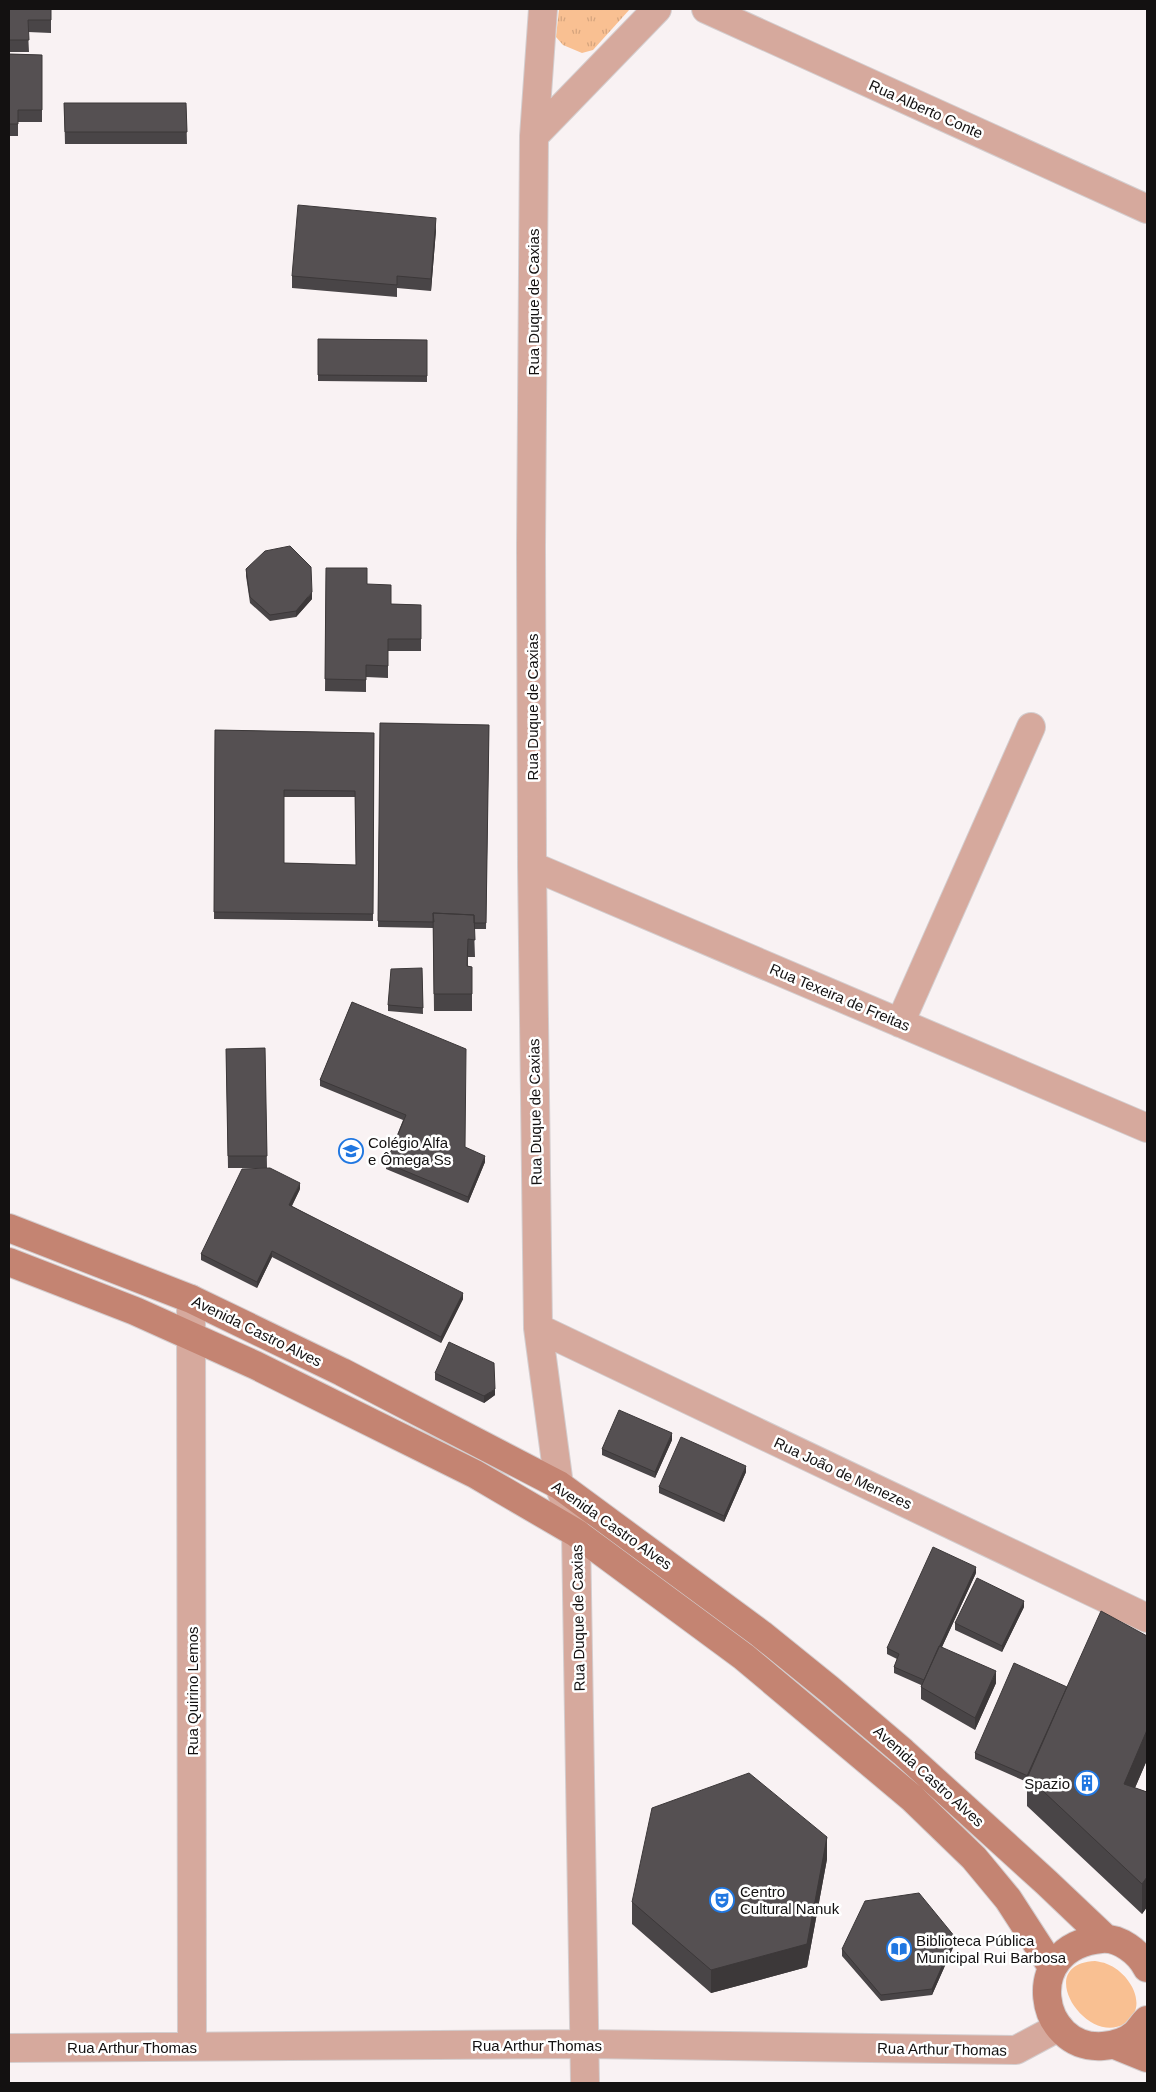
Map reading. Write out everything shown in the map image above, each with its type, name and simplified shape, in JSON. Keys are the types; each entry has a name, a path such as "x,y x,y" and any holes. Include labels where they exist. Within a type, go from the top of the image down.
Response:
{"main road":[{"name":"Avenida Castro Alves","path":"9,1228 191,1299 342,1372 559,1485 761,1634 829,1690 903,1752 1105,1938"},
{"name":"Avenida Castro Alves","path":"9,1262 135,1311 254,1365 475,1474 576,1533 744,1657 912,1798 974,1858 1008,1899 1052,1967"},
{"path":"811,1712 829,1690"},
{"path":"1146,1962 1125,1945 1105,1938 1084,1940 1066,1951 1052,1967 1046,1987 1048,2008 1059,2027 1075,2040 1094,2047 1115,2045 1134,2035 1147,2020"},
{"path":"1115,2045 1147,2058"}],"street":[{"name":"Rua Duque de Caxias","path":"543,9 534,136 532,546 532,866 538,1328 559,1485 576,1533 585,2083"},
{"path":"534,136 657,9"},
{"name":"Rua Alberto Conte","path":"706,9 1147,209"},
{"path":"900,1023 1031,727"},
{"name":"Rua Texeira de Freitas","path":"532,866 1147,1128"},
{"name":"Rua Quirino Lemos","path":"191,1299 193,1337 192,2046"},
{"name":"Rua João de Menezes","path":"538,1328 1147,1618"},
{"name":"Rua Arthur Thomas","path":"9,2048 585,2044 1016,2050 1059,2027"}],"green space":[{"path":"559,9 630,9 593,50 582,53 563,45 556,37"},
{"path":"1095,1961 1106,1963 1123,1974 1134,1991 1136,2009 1132,2017 1124,2024 1109,2028 1095,2024 1082,2015 1072,2002 1066,1988 1068,1975 1077,1965"}],"building":[{"path":"9,9 51,9 51,20 28,20 29,40 9,40"},
{"path":"9,54 42,55 42,110 18,110 18,124 9,124"},
{"path":"64,103 186,103 187,132 65,132"},
{"path":"298,205 436,218 431,279 397,276 397,285 292,276"},
{"path":"318,339 427,340 427,376 318,375"},
{"path":"290,546 311,567 312,592 296,611 270,615 250,597 246,569 265,551"},
{"path":"326,568 367,568 367,584 391,585 391,604 421,605 421,639 388,639 388,666 366,665 366,680 325,679"},
{"path":"380,723 489,725 486,923 474,923 474,915 433,913 434,922 378,921"},
{"path":"215,730 374,733 373,914 214,912","holes":["284,790 355,791 356,865 284,863"]},
{"path":"433,913 474,915 475,940 468,939 467,966 472,967 472,994 434,994"},
{"path":"422,968 423,1008 388,1005 391,969"},
{"path":"352,1002 466,1049 465,1147 485,1156 468,1197 386,1163 406,1115 320,1080"},
{"path":"265,1048 267,1156 228,1156 226,1049"},
{"path":"270,1168 300,1183 289,1205 463,1293 441,1337 272,1251 257,1282 201,1254 242,1169"},
{"path":"449,1342 494,1363 495,1389 484,1396 435,1373"},
{"path":"619,1410 672,1433 655,1472 602,1449"},
{"path":"681,1437 746,1466 724,1516 659,1487"},
{"path":"933,1547 976,1567 924,1680 894,1667 899,1654 887,1648"},
{"path":"977,1578 1024,1601 1002,1646 955,1623"},
{"name":"Spazio","path":"1101,1611 1147,1636 1147,1730 1124,1784 1147,1792 1147,1877 1142,1884 1027,1776"},
{"path":"939,1646 996,1671 975,1718 921,1687"},
{"path":"1014,1663 1067,1687 1028,1776 975,1753"},
{"name":"Centro Cultural Nanuk","path":"749,1773 827,1837 807,1944 711,1970 632,1902 652,1808"},
{"name":"Biblioteca Pública Municipal Rui Barbosa","path":"919,1893 955,1937 932,1989 881,1995 842,1949 865,1901"}],"place":[{"name":"Colégio Alfa e Ômega Ss","path":"351,1151"},
{"name":"Spazio","path":"1087,1783"},
{"name":"Centro Cultural Nanuk","path":"722,1900"},
{"name":"Biblioteca Pública Municipal Rui Barbosa","path":"899,1949"}]}
